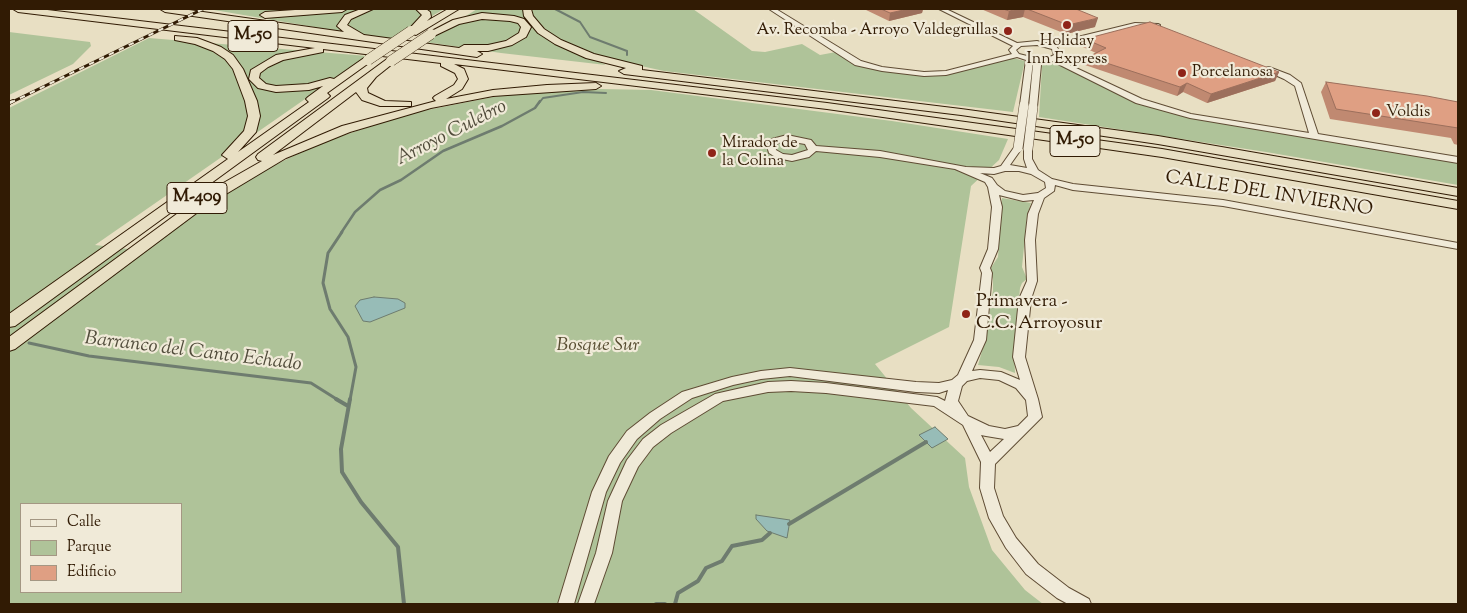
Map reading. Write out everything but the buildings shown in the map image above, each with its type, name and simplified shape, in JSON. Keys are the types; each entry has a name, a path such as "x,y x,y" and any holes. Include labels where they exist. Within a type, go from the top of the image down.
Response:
{"highway":[{"name":"M-50","path":"18,9 827,106 1162,153 1458,205"},
{"name":"M-50","path":"102,9 961,112 1158,140 1458,192"},
{"path":"169,9 377,40 440,47 477,54"},
{"path":"169,9 258,15 342,9"},
{"path":"369,9 348,17 342,26 351,33 377,40"},
{"path":"420,9 427,14 421,32"},
{"name":"M-409","path":"9,322 421,32 448,9"},
{"name":"M-409","path":"9,334 379,61 454,9"},
{"name":"M-409","path":"421,32 463,9"},
{"name":"M-409","path":"421,32 470,9"},
{"path":"526,9 541,31 568,47 609,62 677,74 681,77"},
{"path":"9,15 136,31 346,50 488,66"},
{"path":"421,32 482,16 511,18 522,22 526,27 525,32 518,39 494,47 440,47"},
{"path":"132,225 235,150 250,132 254,116 251,101 238,69 229,58 217,49 197,42 136,31"},
{"path":"344,76 322,84 294,89 262,86 254,80 256,72 264,65 280,57 303,52 346,50"},
{"path":"379,61 362,87 362,93 366,98 384,104 414,104 445,95 458,87 463,81 462,73 453,66 423,60"},
{"name":"M-409","path":"9,311 344,76 379,61"},
{"name":"M-409","path":"9,345 202,203 379,61"},
{"path":"202,203 258,167 304,146 359,125 430,105 484,95 547,88 619,87 690,90"}],"street":[{"path":"772,9 858,62 882,69 924,74 946,73 1017,55"},
{"path":"942,9 1016,45 1025,43"},
{"path":"952,9 1025,43 1050,46 1135,25 1153,25 1168,30"},
{"path":"1016,45 1012,50 1017,55 1030,59 1052,59 1154,106 1190,116 1458,160"},
{"path":"1050,46 1058,53 1052,59"},
{"path":"1030,59 1024,105 1023,148 1034,172"},
{"path":"1004,168 1023,148 1033,107 1037,65 1040,60"},
{"path":"1260,66 1287,77 1298,84 1314,136"},
{"path":"812,148 880,154 965,170 994,171 1004,168 1020,168 1034,172 1049,181 1074,187"},
{"path":"965,170 1012,196 1023,198 1074,187"},
{"path":"994,171 990,175 997,207 992,249 985,268 987,273 980,340 951,401 966,421 988,462 987,488 996,518 1011,543 1032,569 1063,593 1083,604"},
{"path":"988,462 1035,417 1032,399 1019,357 1025,299 1032,281 1030,240 1033,214 1044,195 1051,189 1049,181"},
{"name":"CALLE DEL INVIERNO","path":"1074,187 1178,197 1253,207 1458,246"},
{"path":"566,604 599,492 614,460 632,435 655,416 686,395 742,379 790,372 939,388 980,374 1001,376 1020,385 1032,399"},
{"path":"586,604 604,553 616,501 632,464 648,443 666,428 713,400 744,390 791,386 937,402 966,421 986,431 1005,434 1022,430"}],"green space":[{"path":"208,9 444,9 391,40"},
{"path":"477,9 522,9 541,36 606,65 425,42"},
{"path":"531,9 693,9 752,51 765,52 802,44 820,55 836,52 857,64 905,74 931,76 950,74 1013,58 1025,61 1013,112 664,71 600,57 566,43 544,29 532,15"},
{"path":"9,32 90,42 91,46 73,64 9,95"},
{"name":"Bosque Sur","path":"149,38 367,56 95,245 145,251 242,181 318,144 407,114 508,94 600,89 651,90 892,121 1008,139 999,160 971,186 949,327 875,364 911,408 965,458 969,487 992,550 1025,590 1043,604 9,604 9,108"},
{"path":"1050,62 1136,101 1171,113 1458,163 1458,185 1266,152 1039,117 1042,66 1043,63"},
{"path":"1002,198 1031,203 1027,216 1022,267 1027,279 1020,288 1014,351 1015,373 999,367 978,365 985,341 993,290 993,279 989,271 998,257"}],"water":[{"path":"374,297 398,299 405,303 405,308 370,322 363,321 355,306 360,300"},
{"path":"935,427 948,439 932,448 919,435"},
{"path":"756,515 790,520 787,538 767,531 756,519"}],"waterway":[{"name":"Arroyo Culebro","path":"555,9 580,22 590,37 627,51 627,55"},
{"name":"Arroyo Culebro","path":"539,103 543,98 583,92 606,93"},
{"name":"Arroyo Culebro","path":"341,233 355,212 380,190 401,180 443,151 502,126 535,108 540,101"},
{"name":"Arroyo Culebro","path":"342,232 328,253 323,283 330,309 348,337 356,367 350,400"},
{"name":"Barranco del Canto Echado","path":"29,343 89,356 311,383 338,400"},
{"name":"Barranco del Canto Echado","path":"336,399 348,406"},
{"name":"Arroyo Culebro","path":"350,399 341,449 342,472 361,502 398,547 404,604"},
{"path":"789,524 926,442"},
{"path":"675,604 678,593 698,581 706,568 722,561 732,546 762,540 770,533"},
{"path":"656,604 665,604"}],"railway":[{"path":"10,103 203,9"},
{"path":"9,103 13,101"}],"place":[{"name":"Holiday Inn Express","path":"1067,25"},
{"name":"Av. Recomba - Arroyo Valdegrullas","path":"1008,31"},
{"name":"Porcelanosa","path":"1182,73"},
{"name":"Voldis","path":"1376,113"},
{"name":"Mirador de la Colina","path":"712,153"},
{"name":"Primavera - C.C. Arroyosur","path":"966,314"}]}
